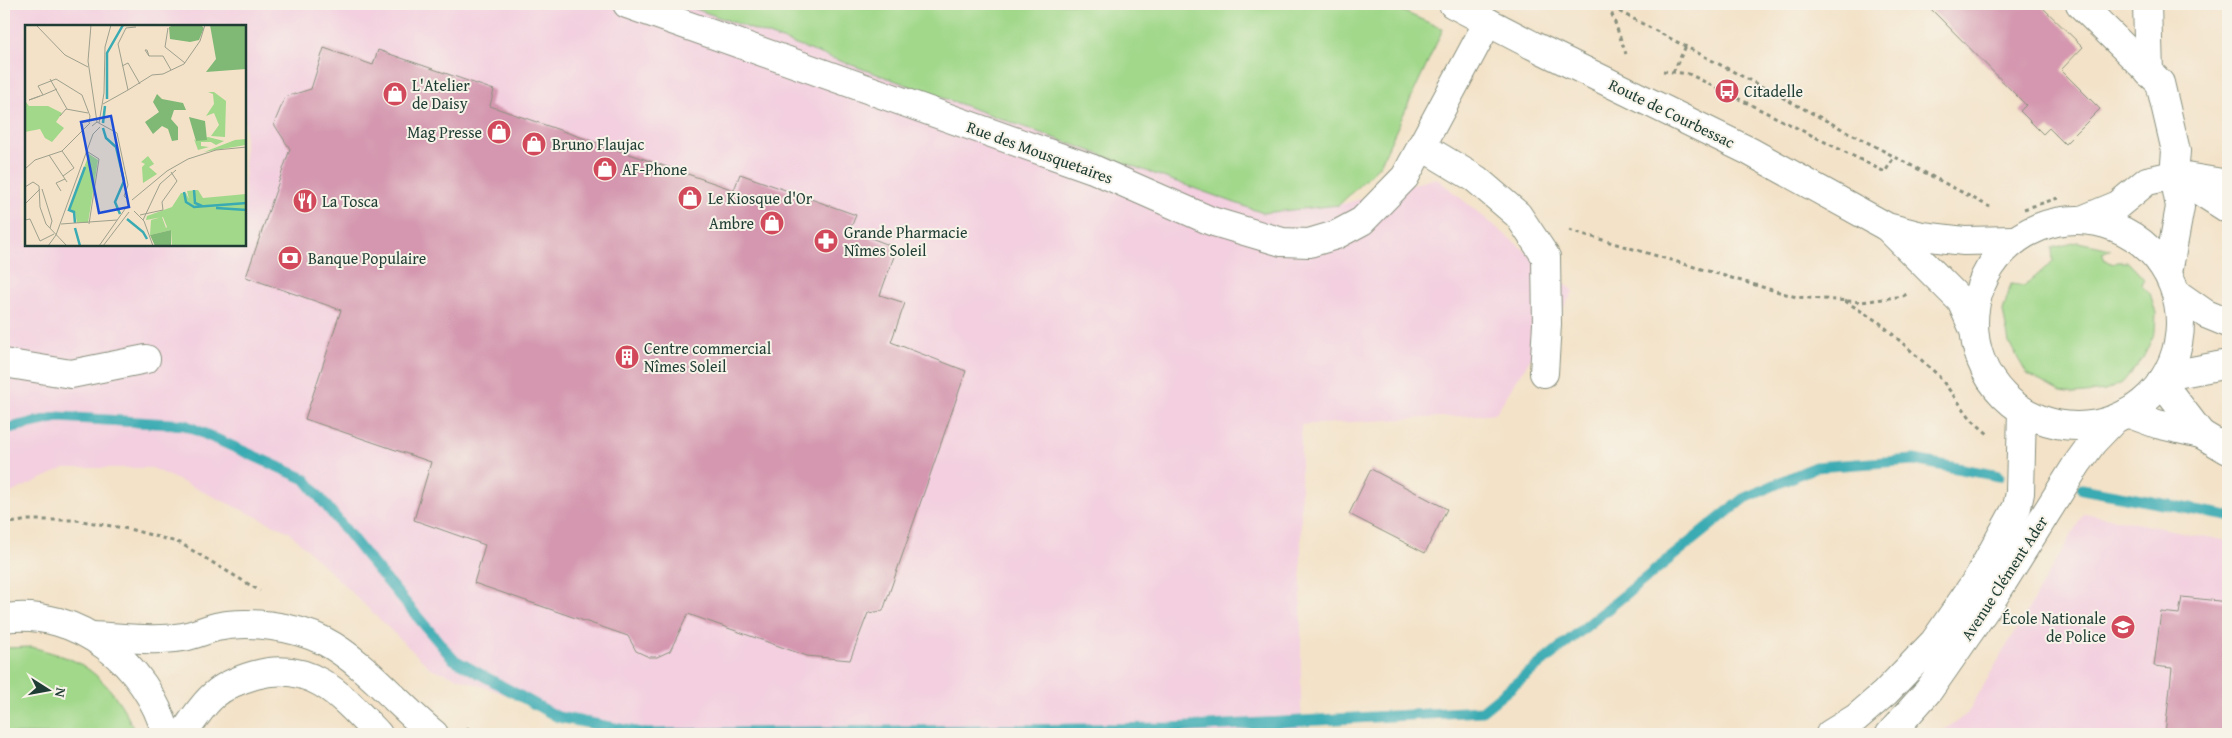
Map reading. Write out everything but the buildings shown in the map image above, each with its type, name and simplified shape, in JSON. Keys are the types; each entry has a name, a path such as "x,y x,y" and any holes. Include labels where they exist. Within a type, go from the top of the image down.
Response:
{"street":[{"name":"Rue des Mousquetaires","path":"627,4 1092,170 1210,221 1282,242 1309,243 1336,235 1362,220 1406,178 1421,146 1488,22"},
{"name":"Route de Courbessac","path":"1453,4 1749,151 1887,227 1922,236 1964,242 2015,240"},
{"path":"2080,4 2160,83 2176,151 2174,175 2180,208 2172,283"},
{"path":"2147,4 2150,73"},
{"path":"1421,146 1476,179 1518,215 1546,257 1547,324 1544,373"},
{"path":"2174,175 2228,209"},
{"path":"2084,219 2118,204 2146,181 2174,175 2228,184"},
{"path":"2228,323 2206,314 2172,283 2147,246 2118,227 2084,219 2060,221 2036,228 2015,240 1991,265 1978,296 1974,330 1982,362 1998,390 2022,410 2052,423 2084,426 2121,416 2200,434 2228,450"},
{"name":"Route de Courbessac","path":"1887,227 1961,301 1974,330"},
{"name":"Avenue Clément Ader","path":"1890,734 1929,690 1991,601 2077,464 2093,442 2121,416 2143,402 2164,379 2177,349 2181,321 2172,283"},
{"path":"4,363 71,374 146,359"},
{"path":"2200,434 2164,379 2228,364"},
{"name":"Avenue Clément Ader","path":"1830,734 1856,718 1885,693 1928,648 1978,578 2017,507 2020,493 2022,410"},
{"path":"4,618 14,617 54,621 91,636 121,657 144,684 161,716 166,734"},
{"path":"91,636 182,637 217,627 242,623 274,626 299,633 323,640 344,654 434,734"},
{"path":"182,734 214,695 240,680 265,672 294,671 320,681 341,697 378,734"}],"path":[{"path":"1607,5 1994,209"},
{"path":"1607,5 1627,58"},
{"path":"1673,72 1686,46"},
{"path":"1656,70 1689,74 1885,172 1894,157"},
{"path":"2020,210 2060,198"},
{"path":"1565,229 1796,296 1862,302 1903,296 1910,292"},
{"path":"1844,300 1880,323 1938,375 1972,420 1992,437"},
{"path":"4,524 28,520 76,520 138,532 180,543 262,592"}],"shaded area":[{"path":"4,4 682,4 1263,213 1339,205 1436,178 1574,291 1495,414 1301,425 1301,734 616,734 430,668 289,532 152,468 65,468 4,496"},
{"name":"École Nationale de Police","path":"2084,513 2228,541 2228,734 1938,734 1967,714"}],"green space":[{"path":"682,4 1386,4 1443,29 1380,165 1339,205 1263,213"},
{"path":"2078,242 2111,249 2102,253 2105,260 2112,264 2128,262 2144,279 2141,284 2150,293 2156,313 2155,332 2143,358 2122,383 2105,391 2074,394 2060,392 2027,374 2009,343 2003,311 2011,284 2025,286 2053,261 2052,248"},
{"path":"32,647 81,664 101,680 125,711 135,734 4,734 4,648"}],"waterway":[{"path":"4,429 59,417 185,425 305,479 368,558 453,659 558,717 646,734 1172,728 1482,711 1743,499 1815,467 1914,460 1999,476"},
{"path":"2082,489 2228,516"}],"place":[{"name":"Citadelle","path":"1727,91"},
{"name":"L'Atelier de Daisy","path":"395,94"},
{"name":"Mag Presse","path":"499,132"},
{"name":"Bruno Flaujac","path":"534,144"},
{"name":"AF-Phone","path":"605,169"},
{"name":"Le Kiosque d'Or","path":"690,198"},
{"name":"La Tosca","path":"305,201"},
{"name":"Ambre","path":"772,223"},
{"name":"Grande Pharmacie Nîmes Soleil","path":"826,241"},
{"name":"Banque Populaire","path":"290,258"},
{"name":"Centre commercial Nîmes Soleil","path":"627,357"},
{"name":"École Nationale de Police","path":"2123,627"}]}
